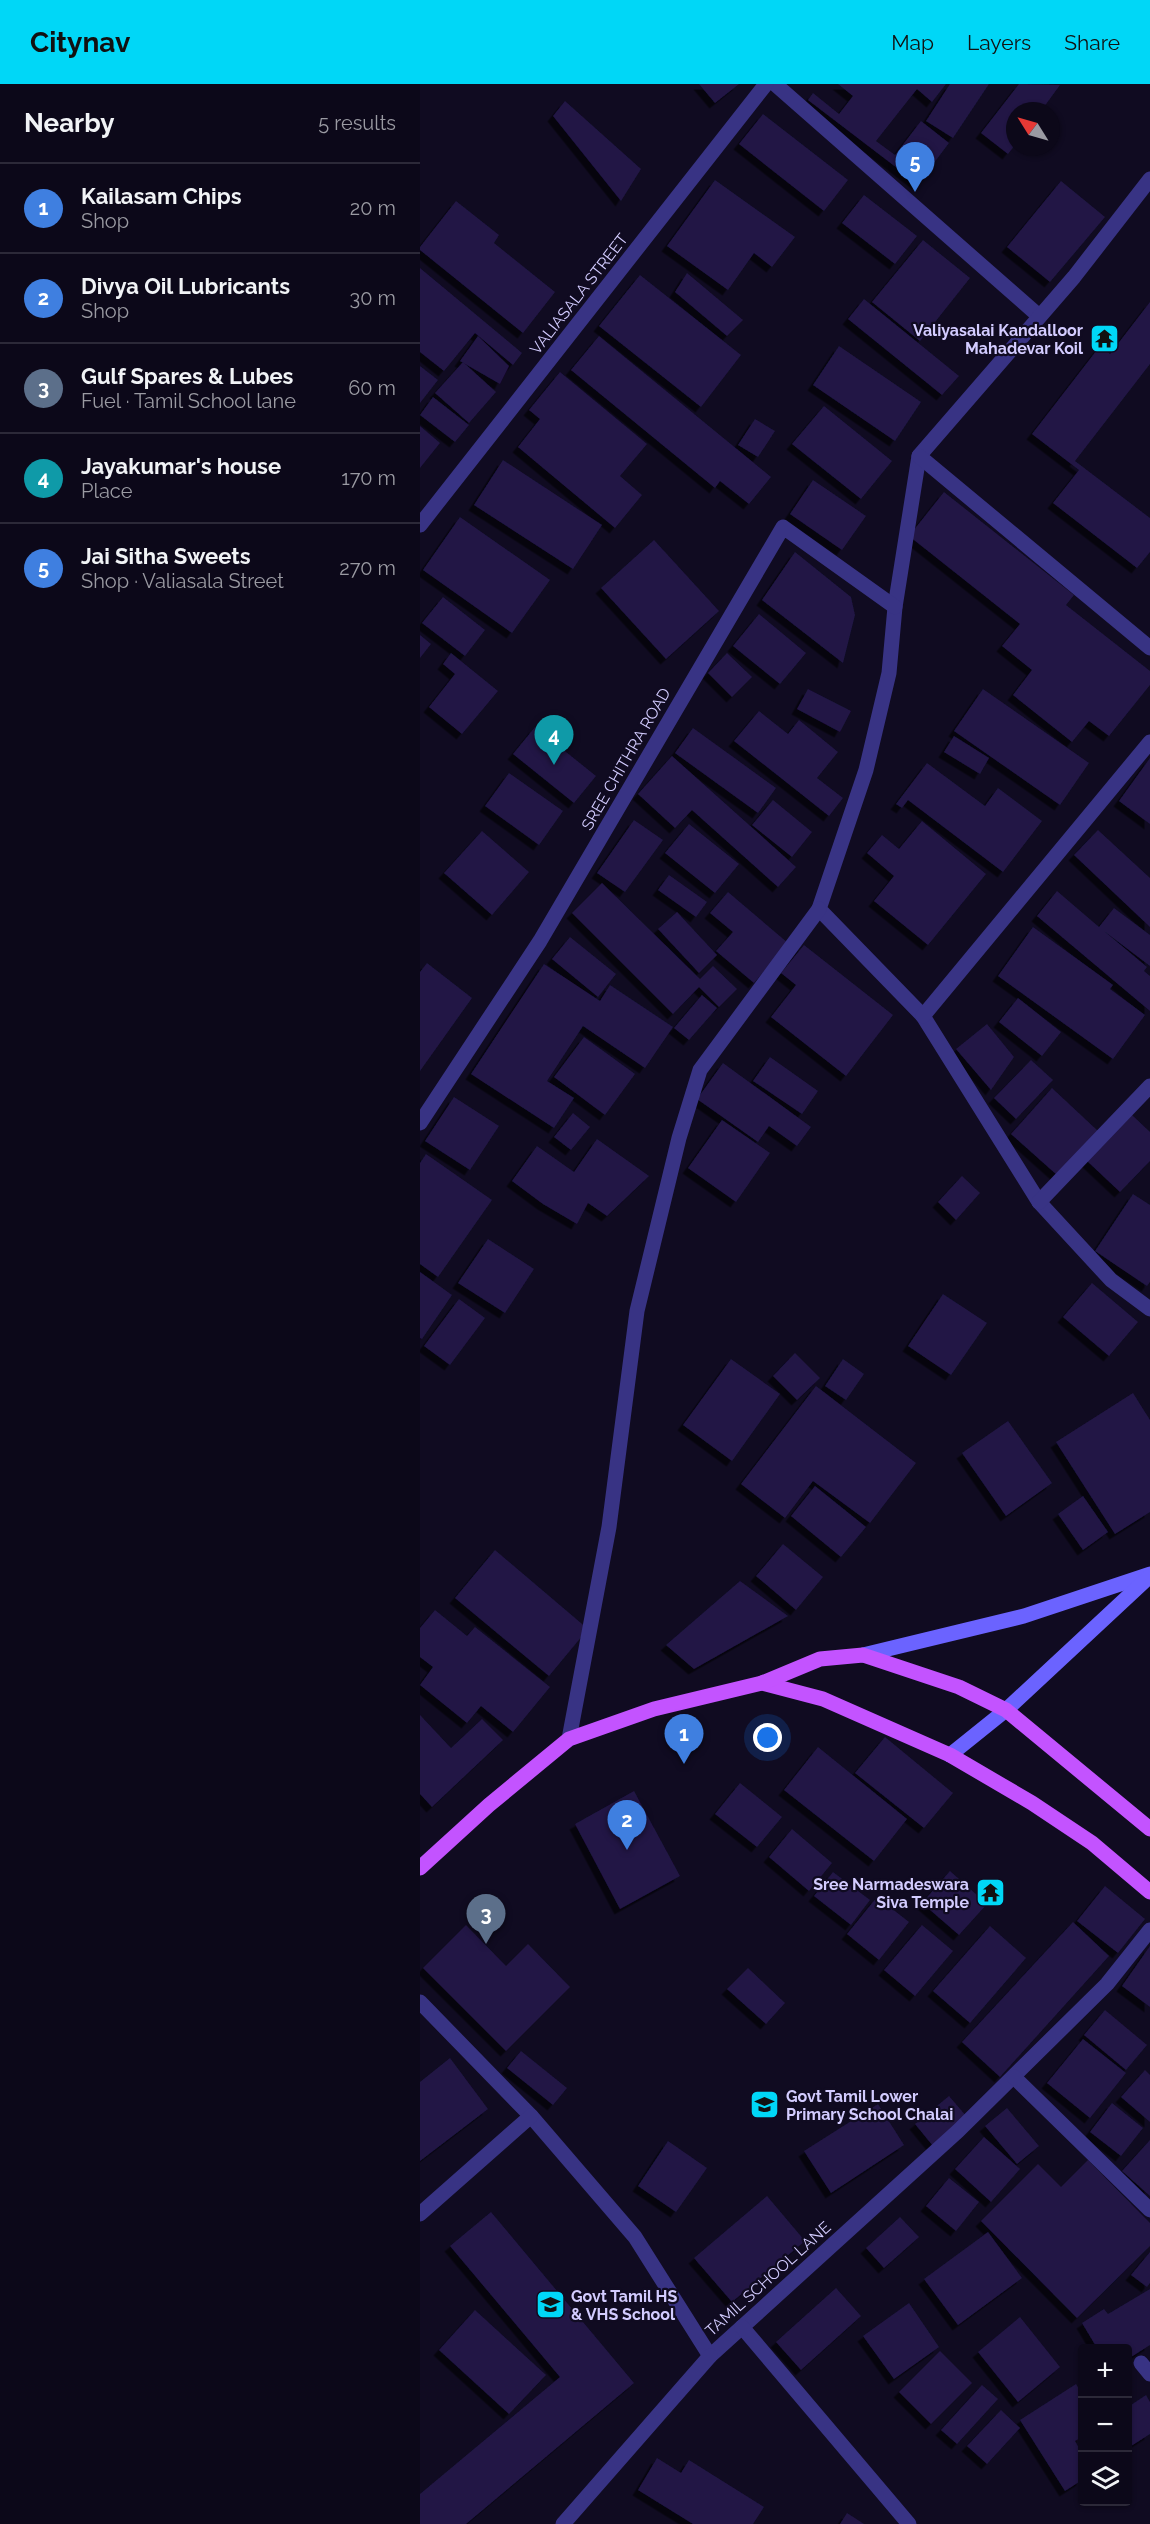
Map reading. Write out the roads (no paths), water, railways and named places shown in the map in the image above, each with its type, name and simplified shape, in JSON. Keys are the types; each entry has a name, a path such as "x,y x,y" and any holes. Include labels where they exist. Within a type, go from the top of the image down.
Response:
{"main road":[{"path":"420,1868 489,1805 569,1739 654,1709 762,1683 820,1659 863,1655 959,1687 1006,1710 1150,1830"},
{"path":"762,1683 823,1699 950,1755 1032,1803 1092,1843 1150,1892"}],"street":[{"name":"VALIASALA STREET","path":"420,525 766,84"},
{"path":"775,84 1039,316"},
{"path":"569,1739 609,1527 637,1311 678,1138 700,1070 819,909 866,770 889,674 895,607 919,456 1074,277 1150,179"},
{"path":"919,456 1150,648"},
{"name":"SREE CHITHRA ROAD","path":"420,1123 540,941 783,527 895,607"},
{"path":"923,1016 1150,742"},
{"path":"819,909 923,1016 1039,1202 1111,1280 1150,1309"},
{"path":"1039,1202 1150,1086"},
{"path":"863,1655 1024,1616 1150,1575"},
{"path":"950,1755 1006,1710 1150,1575"},
{"name":"TAMIL SCHOOL LANE","path":"420,2002 531,2116 635,2237 710,2356 958,2131 1014,2077 1107,1984 1150,1930"},
{"path":"1014,2077 1150,2210"},
{"path":"420,2214 531,2116"},
{"path":"742,2326 909,2524"},
{"path":"563,2524 710,2356"}],"place":[{"name":"Jai Sitha Sweets","path":"915,192"},
{"name":"Valiyasalai Kandalloor Mahadevar Koil","path":"1104,339"},
{"name":"Jayakumar's house","path":"554,765"},
{"name":"Kailasam Chips","path":"684,1764"},
{"name":"Divya Oil Lubricants","path":"627,1850"},
{"name":"Sree Narmadeswara Siva Temple","path":"990,1893"},
{"name":"Gulf Spares & Lubes","path":"486,1944"},
{"name":"Govt Tamil Lower Primary School Chalai","path":"765,2105"},
{"name":"Govt Tamil HS & VHS School","path":"550,2305"}]}
